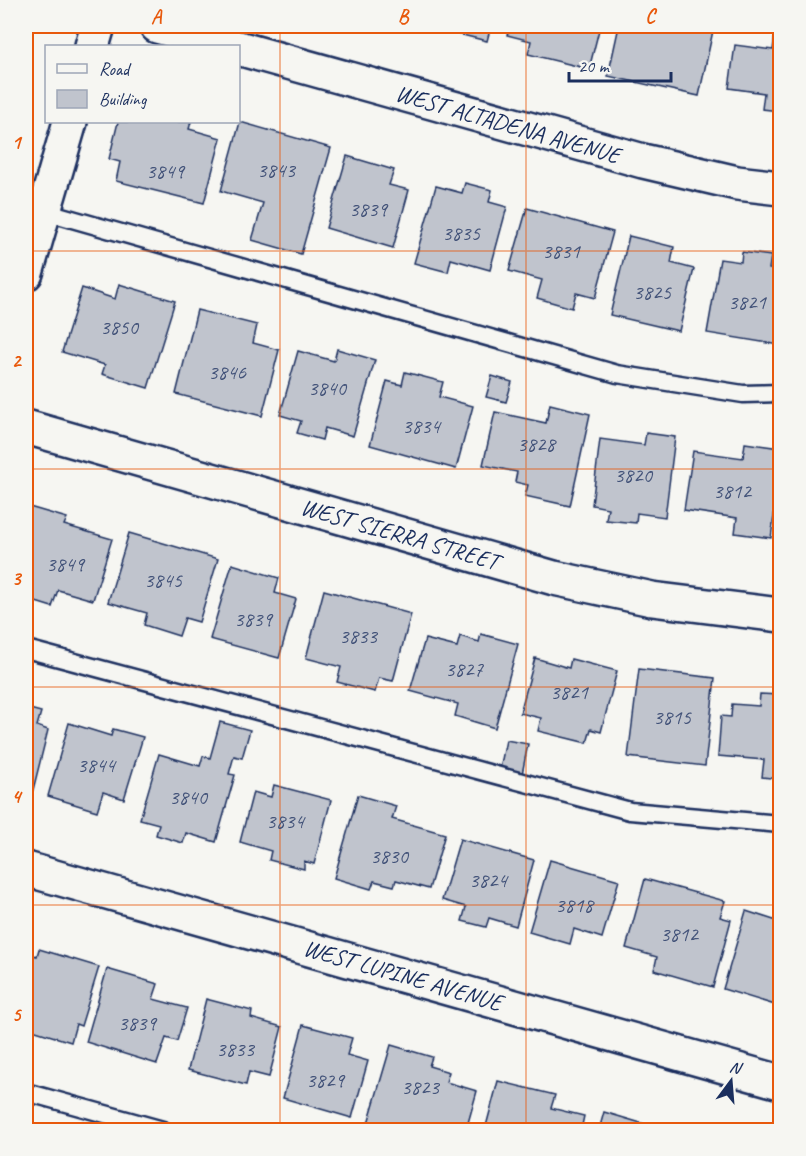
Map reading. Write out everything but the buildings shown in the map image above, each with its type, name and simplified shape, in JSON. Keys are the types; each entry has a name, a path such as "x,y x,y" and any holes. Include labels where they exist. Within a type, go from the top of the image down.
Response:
{"street":[{"path":"92,45 98,26"},
{"path":"157,26 228,45"},
{"name":"WEST ALTADENA AVENUE","path":"240,49 643,161 737,183 780,188"},
{"path":"26,273 70,123"},
{"name":"WEST SIERRA STREET","path":"26,427 554,578 652,599 780,615"},
{"name":"WEST LUPINE AVENUE","path":"26,869 780,1082"}],"lane":[{"path":"44,211 617,374 743,394 780,393"},
{"path":"26,649 630,811 780,824"},
{"path":"26,1092 163,1131"}]}
